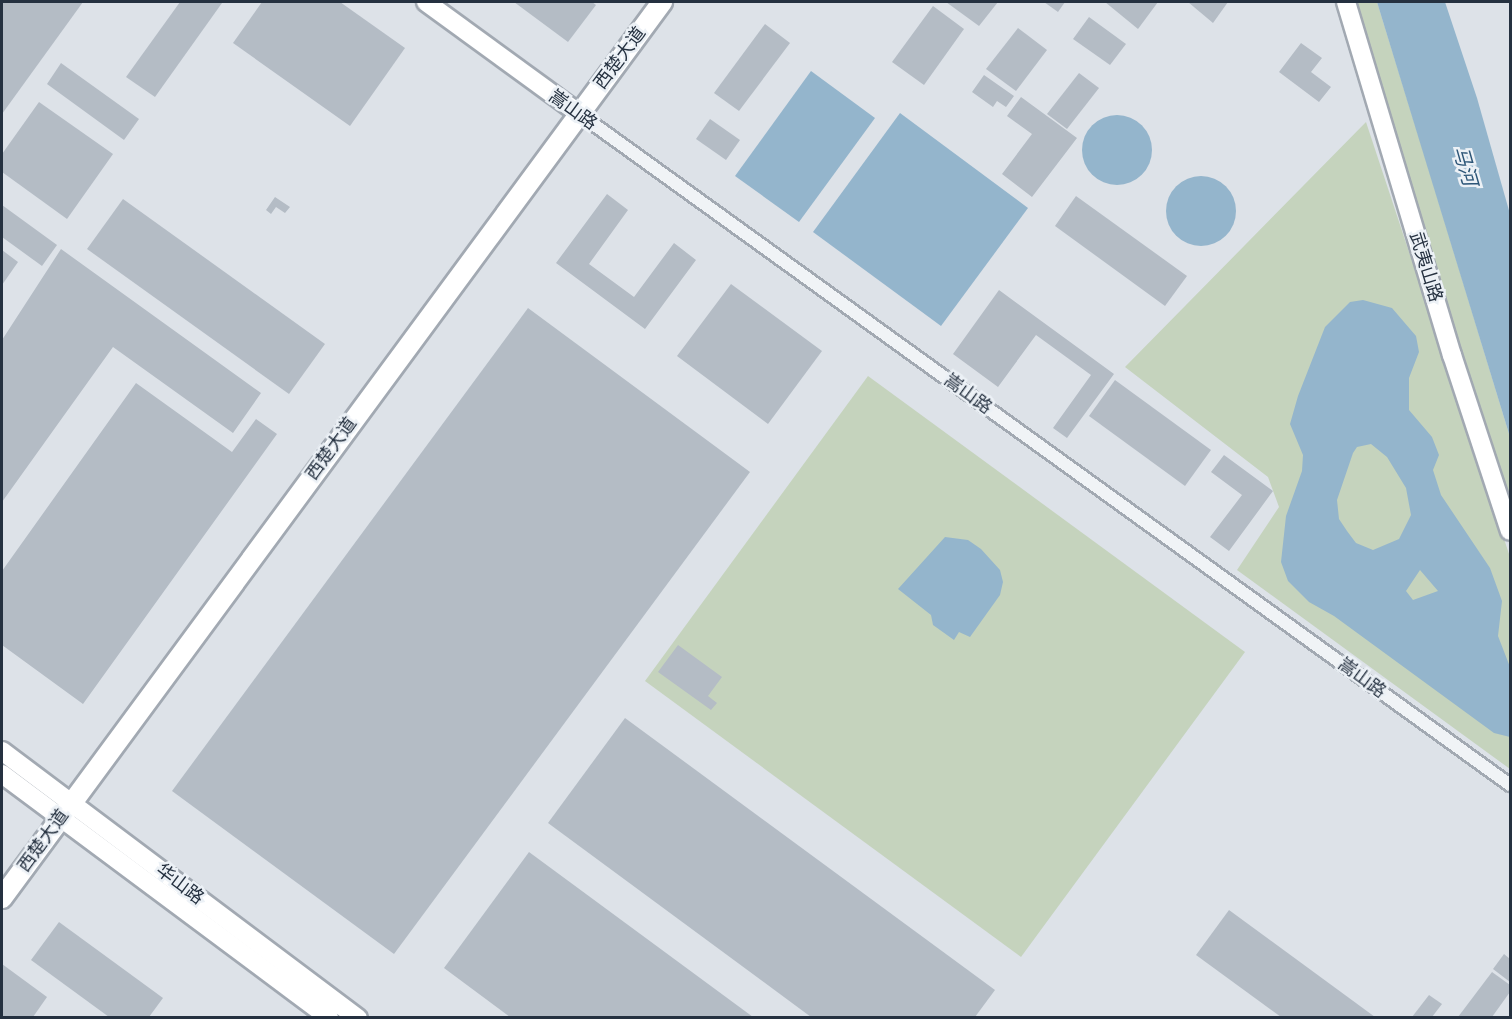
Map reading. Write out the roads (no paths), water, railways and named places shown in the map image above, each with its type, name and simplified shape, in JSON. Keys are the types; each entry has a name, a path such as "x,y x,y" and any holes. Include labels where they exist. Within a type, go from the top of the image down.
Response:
{"main road":[{"name":"西楚大道","path":"2,898 662,2"}],"street":[{"name":"嵩山路","path":"426,2 1510,785"},
{"name":"武夷山路","path":"1346,2 1452,355 1510,531"},
{"name":"华山路","path":"2,751 66,809 329,1017"},
{"name":"华山路","path":"2,774 66,809 358,1017"}],"water":[{"name":"马河","path":"1377,2 1445,2 1477,98 1510,214 1510,437"},
{"path":"811,71 875,118 799,222 735,176"},
{"path":"900,113 1028,208 941,326 813,232"},
{"path":"1110,115 1124,115 1137,121 1146,130 1152,143 1150,163 1142,175 1124,185 1110,185 1097,179 1088,170 1082,157 1082,143 1088,130 1097,121"},
{"path":"1208,176 1221,182 1230,191 1234,197 1236,211 1234,225 1226,236 1215,244 1194,246 1176,236 1168,225 1166,204 1176,186 1187,178"},
{"path":"1363,300 1392,308 1416,336 1419,352 1409,378 1409,410 1432,437 1439,455 1433,470 1441,495 1490,568 1502,601 1498,636 1510,667 1510,737 1494,733 1334,616 1309,602 1288,581 1281,562 1286,516 1302,471 1303,455 1290,424 1298,396 1325,327 1350,302","holes":["1371,444 1387,457 1406,488 1411,515 1399,539 1373,550 1356,543 1347,531 1339,519 1337,500 1353,453 1357,447","1420,570 1438,591 1413,600 1406,591"]},
{"path":"945,537 968,540 981,549 1000,570 1003,582 1000,595 970,637 959,632 954,640 933,625 931,615 898,589"}]}
